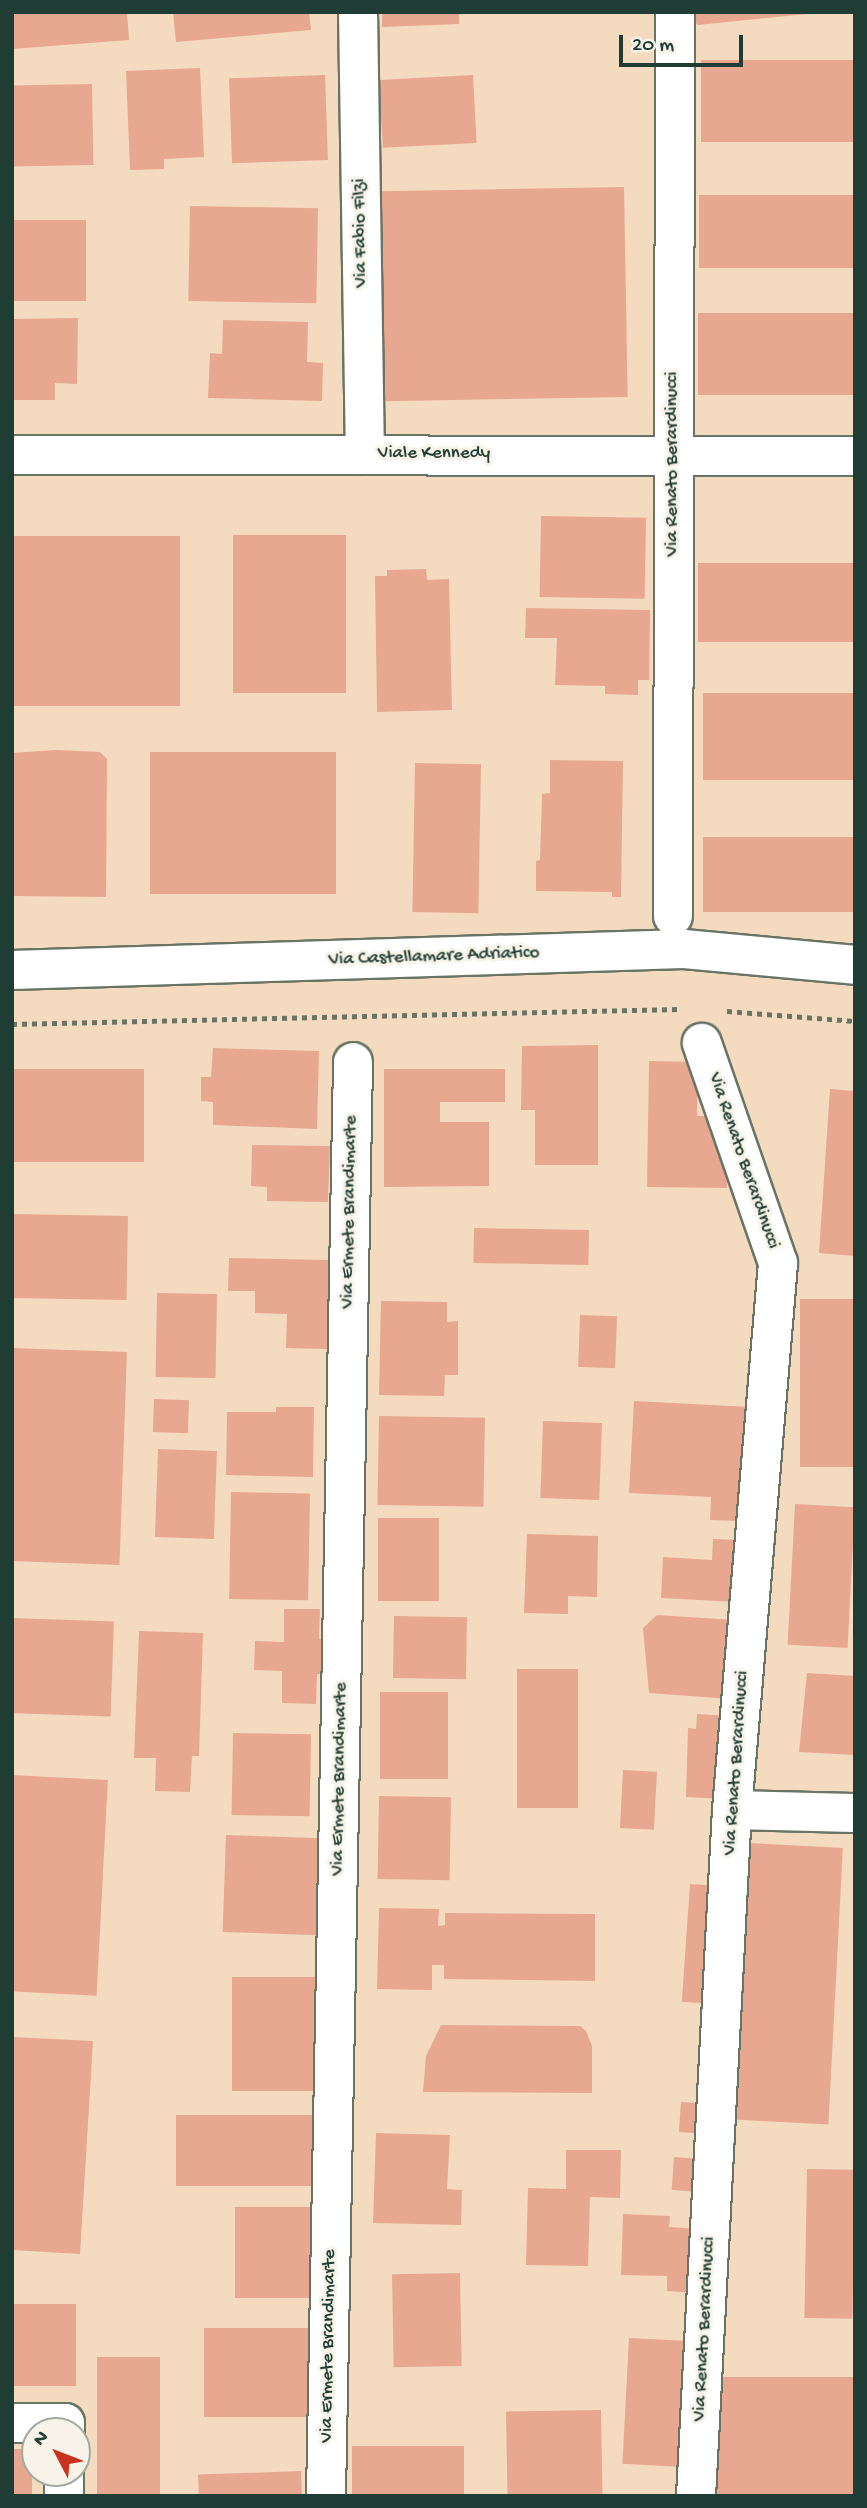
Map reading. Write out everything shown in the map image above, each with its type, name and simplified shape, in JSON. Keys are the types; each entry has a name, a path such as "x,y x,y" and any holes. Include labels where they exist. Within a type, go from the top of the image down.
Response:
{"street":[{"name":"Via Fabio Filzi","path":"358,12 365,454"},
{"name":"Via Renato Berardinucci","path":"673,916 675,12"},
{"name":"Viale Kennedy","path":"12,455 855,456"},
{"name":"Via Castellamare Adriatico","path":"12,970 684,949 855,965"},
{"name":"Via Renato Berardinucci","path":"696,2496 732,1810 778,1262 704,1021"},
{"name":"Via Ermete Brandimarte","path":"326,2496 353,1062"},
{"path":"732,1810 855,1813"}],"path":[{"path":"12,1024 855,1021"}],"building":[{"path":"12,12 127,12 129,40 12,49"},
{"path":"173,12 309,12 311,30 176,42"},
{"path":"382,12 459,12 459,24 382,27"},
{"path":"684,12 827,12 698,25"},
{"path":"701,60 855,60 855,142 701,142"},
{"path":"200,68 204,157 164,159 164,169 130,170 126,71"},
{"path":"325,75 328,160 232,163 229,78"},
{"path":"473,75 477,143 383,148 379,80"},
{"path":"92,84 93,165 13,166 12,85"},
{"path":"624,187 628,397 384,401 380,191"},
{"path":"699,195 855,195 855,268 699,268"},
{"path":"190,206 318,208 316,303 188,301"},
{"path":"12,220 86,220 86,301 12,301"},
{"path":"698,313 855,313 855,395 698,395"},
{"path":"78,318 77,384 55,383 55,400 12,400 12,319"},
{"path":"223,320 308,322 307,362 323,363 322,401 208,398 210,353 222,354"},
{"path":"541,516 646,518 645,599 540,597"},
{"path":"233,535 346,535 346,693 233,693"},
{"path":"12,536 180,536 180,706 12,706"},
{"path":"698,563 855,563 855,642 698,642"},
{"path":"426,569 427,580 449,579 452,710 377,712 375,576 387,576 387,570"},
{"path":"526,608 650,610 649,680 638,680 638,695 605,694 605,686 555,685 557,638 525,638"},
{"path":"703,693 855,693 855,780 703,780"},
{"path":"57,750 100,752 107,759 106,897 12,896 12,753"},
{"path":"150,752 336,752 336,894 150,894"},
{"path":"550,760 623,761 621,897 612,897 612,892 536,891 542,794 550,793"},
{"path":"415,763 481,764 478,913 412,912"},
{"path":"703,837 855,837 855,912 703,912"},
{"path":"598,1045 598,1165 535,1165 535,1110 521,1110 522,1046"},
{"path":"213,1048 319,1051 317,1129 213,1125 213,1102 201,1101 201,1077 211,1077"},
{"path":"649,1061 698,1062 697,1116 714,1116 728,1151 727,1188 647,1187"},
{"path":"12,1069 144,1069 144,1162 12,1162"},
{"path":"384,1069 505,1069 505,1102 440,1102 440,1122 489,1122 489,1186 384,1187"},
{"path":"830,1089 855,1091 855,1256 819,1253"},
{"path":"252,1145 330,1146 328,1202 267,1201 267,1187 251,1186"},
{"path":"12,1214 128,1216 127,1300 12,1298"},
{"path":"474,1228 589,1230 588,1265 473,1263"},
{"path":"229,1258 329,1260 327,1349 286,1348 287,1314 255,1313 255,1291 228,1291"},
{"path":"157,1293 217,1294 216,1378 156,1377"},
{"path":"800,1299 855,1299 855,1467 800,1467"},
{"path":"381,1301 447,1302 447,1322 458,1321 458,1375 445,1375 444,1396 379,1395"},
{"path":"580,1315 617,1316 615,1368 578,1367"},
{"path":"12,1348 127,1352 119,1565 12,1561"},
{"path":"154,1399 189,1400 188,1433 153,1432"},
{"path":"634,1401 750,1407 744,1521 710,1520 711,1497 629,1493"},
{"path":"276,1407 314,1407 313,1477 226,1475 227,1412 276,1412"},
{"path":"379,1416 485,1418 483,1507 377,1505"},
{"path":"543,1421 602,1423 599,1500 540,1498"},
{"path":"158,1449 217,1451 214,1539 155,1537"},
{"path":"231,1492 310,1493 308,1600 229,1599"},
{"path":"795,1504 855,1507 848,1648 788,1645"},
{"path":"378,1518 439,1518 439,1601 378,1601"},
{"path":"527,1534 598,1536 597,1597 568,1596 568,1614 524,1613"},
{"path":"713,1539 740,1540 736,1602 661,1598 663,1557 712,1560"},
{"path":"284,1609 320,1609 319,1639 326,1639 325,1674 317,1674 316,1704 282,1703 282,1671 254,1670 255,1641 284,1642"},
{"path":"657,1615 736,1620 731,1699 649,1693 643,1628"},
{"path":"394,1616 467,1617 466,1679 393,1678"},
{"path":"12,1618 114,1622 111,1717 12,1713"},
{"path":"139,1631 203,1633 199,1756 192,1756 190,1792 155,1791 156,1758 134,1758"},
{"path":"517,1669 578,1669 578,1808 517,1808"},
{"path":"807,1673 855,1676 855,1755 799,1752"},
{"path":"380,1692 448,1692 448,1779 380,1779"},
{"path":"697,1714 729,1716 725,1799 686,1797 688,1728 696,1729"},
{"path":"233,1733 311,1734 310,1816 232,1815"},
{"path":"623,1770 657,1772 654,1830 620,1828"},
{"path":"12,1775 108,1780 97,1996 12,1991"},
{"path":"379,1796 451,1797 450,1880 378,1879"},
{"path":"226,1835 321,1838 318,1935 223,1932"},
{"path":"749,1843 843,1848 828,2125 735,2120"},
{"path":"690,1884 722,1886 714,2004 682,2002"},
{"path":"379,1908 439,1909 438,1926 445,1925 445,1913 595,1914 595,1981 444,1979 444,1965 432,1965 432,1990 377,1989"},
{"path":"232,1977 316,1977 316,2091 232,2091"},
{"path":"441,2025 580,2026 586,2031 592,2046 592,2093 423,2092 426,2056"},
{"path":"12,2037 93,2041 80,2254 12,2250"},
{"path":"681,2102 707,2104 705,2134 679,2132"},
{"path":"176,2115 319,2115 319,2186 176,2186"},
{"path":"376,2133 450,2135 447,2189 462,2190 461,2225 373,2223"},
{"path":"566,2150 621,2150 620,2198 590,2197 588,2266 526,2265 528,2188 566,2189"},
{"path":"674,2157 706,2159 704,2192 672,2190"},
{"path":"807,2169 855,2170 852,2319 804,2318"},
{"path":"235,2207 316,2207 316,2298 235,2298"},
{"path":"623,2214 670,2216 669,2227 699,2229 696,2293 667,2291 667,2276 621,2275"},
{"path":"460,2273 462,2366 394,2367 392,2274"},
{"path":"12,2304 76,2304 76,2386 12,2386"},
{"path":"204,2328 312,2328 312,2417 204,2417"},
{"path":"629,2338 693,2341 686,2467 622,2464"},
{"path":"97,2357 160,2357 160,2496 97,2496"},
{"path":"716,2377 855,2377 855,2496 716,2496"},
{"path":"601,2410 603,2496 507,2496 506,2412"},
{"path":"352,2446 464,2446 464,2496 352,2496"},
{"path":"12,2449 21,2449 21,2487 32,2487 32,2496 12,2496"},
{"path":"301,2471 302,2496 199,2496 198,2475"}]}
